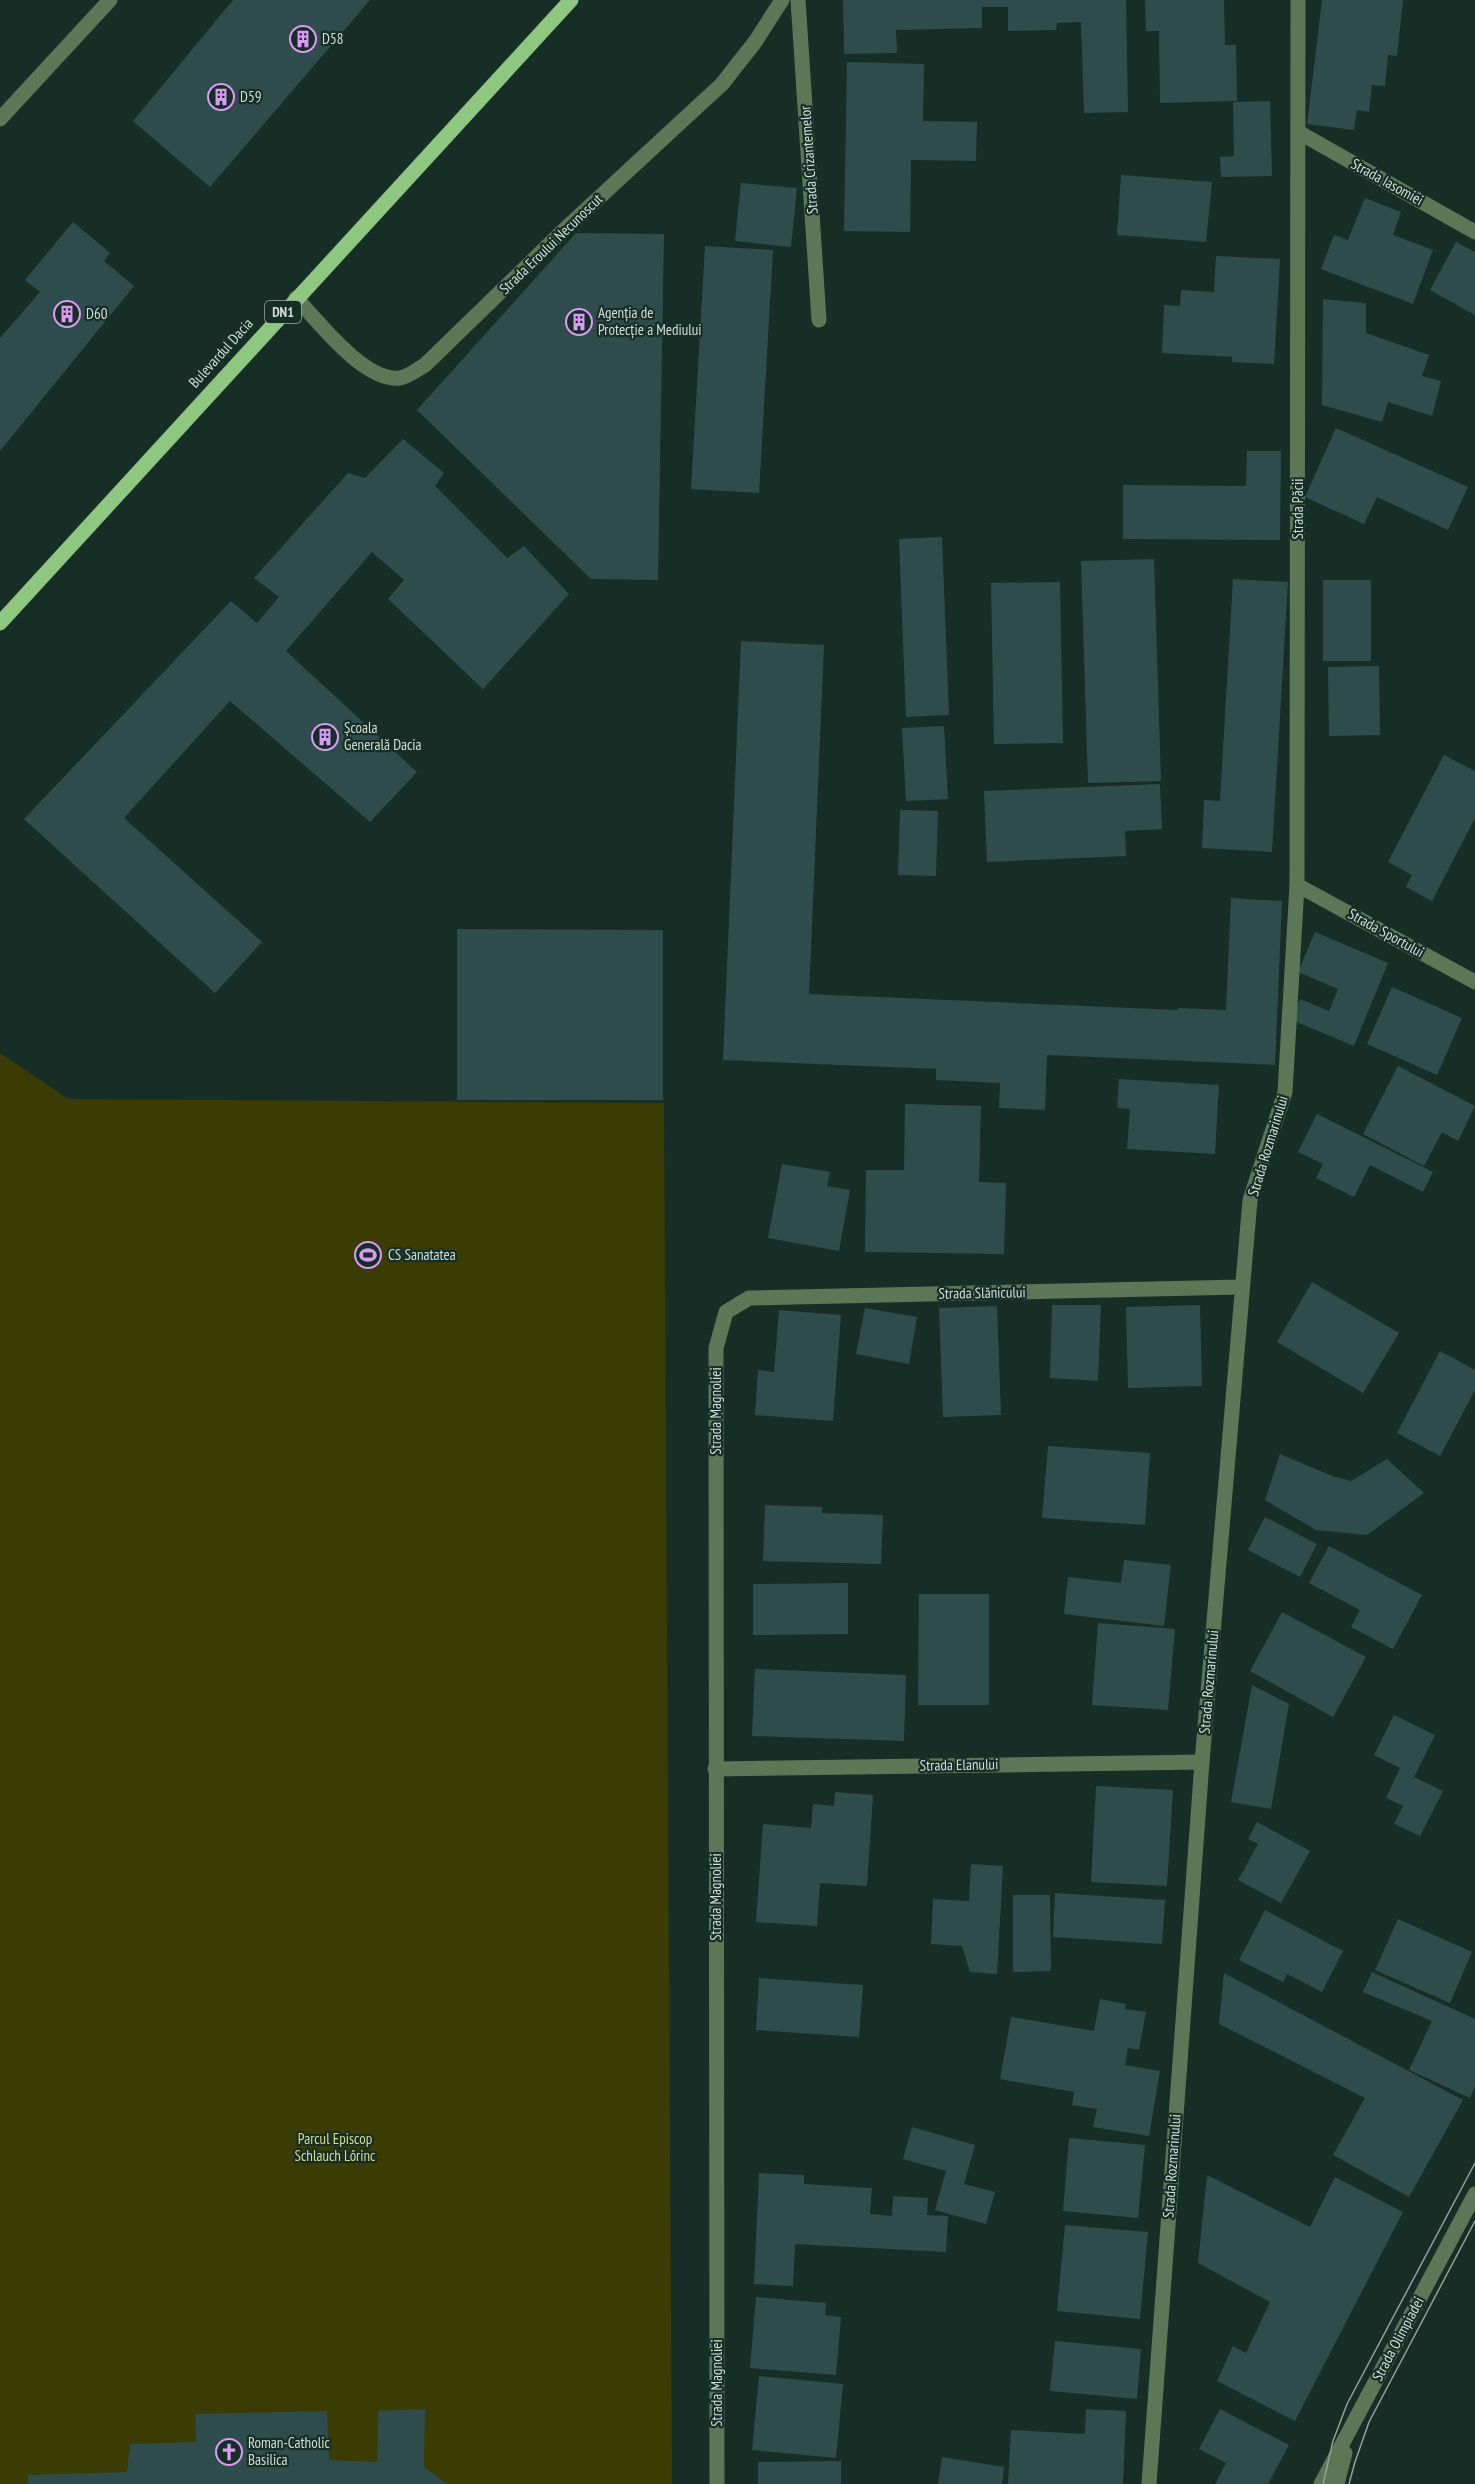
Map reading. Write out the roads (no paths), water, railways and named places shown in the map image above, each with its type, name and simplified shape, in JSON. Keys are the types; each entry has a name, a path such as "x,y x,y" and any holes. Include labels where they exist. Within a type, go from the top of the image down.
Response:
{"main road":[{"name":"Bulevardul Dacia","path":"0,623 571,1"}],"street":[{"path":"0,119 110,0"},
{"name":"Strada Eroului Necunoscut","path":"296,298 358,361 376,374 401,378 425,365 564,230 722,84 755,42 782,0"},
{"name":"Strada Crizantemelor","path":"798,0 819,320"},
{"name":"Strada Păcii","path":"1297,885 1298,0"},
{"name":"Strada Iasomiei","path":"1299,133 1475,232"},
{"name":"Strada Sportului","path":"1297,885 1475,982"},
{"name":"Strada Rozmarinului","path":"1149,2484 1202,1762 1250,1200 1285,1092 1297,885"},
{"name":"Strada Slănicului","path":"726,1312 749,1298 1242,1287"},
{"name":"Strada Magnoliei","path":"717,2484 716,1348 726,1312"},
{"name":"Strada Elanului","path":"716,1769 1202,1762"},
{"name":"Strada Olimpiadei","path":"1321,2484 1475,2194"},
{"path":"1337,2484 1345,2451 1359,2414"}],"tram line":[{"path":"1323,2484 1333,2441 1347,2404 1475,2163"},
{"path":"1349,2484 1369,2422 1475,2221"}],"place":[{"name":"D58","path":"303,39"},
{"name":"D59","path":"221,97"},
{"name":"D60","path":"67,314"},
{"name":"Agenția de Protecție a Mediului","path":"579,322"},
{"name":"Școala Generală Dacia","path":"325,737"},
{"name":"CS Sanatatea","path":"368,1255"},
{"name":"Roman-Catholic Basilica","path":"229,2452"}],"park label":[{"name":"Parcul Episcop Schlauch Lőrinc","path":"335,2148"}]}
